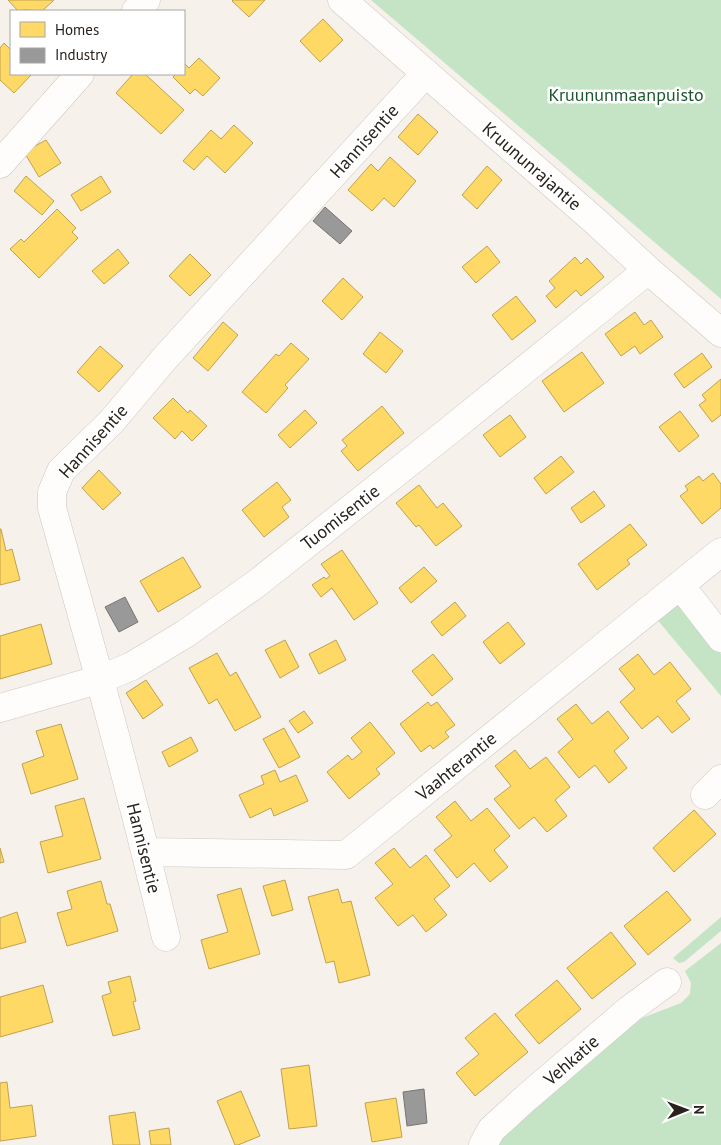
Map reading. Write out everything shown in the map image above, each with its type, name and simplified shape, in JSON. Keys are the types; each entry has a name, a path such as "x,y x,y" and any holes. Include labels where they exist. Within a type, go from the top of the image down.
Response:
{"street":[{"path":"137,10 146,0"},
{"name":"Kruununrajantie","path":"342,0 721,333"},
{"name":"Hannisentie","path":"166,937 101,679 52,508 52,492 61,471 112,421 165,358 426,73"},
{"path":"0,164 79,75"},
{"name":"Tuomisentie","path":"0,708 101,679 132,666 177,639 256,584 648,270"},
{"name":"Vaahterantie","path":"146,852 346,855 721,552"},
{"path":"680,585 721,638"},
{"name":"Vehkatie","path":"483,1145 491,1130 526,1098 630,1009 667,982"}],"green space":[{"name":"Kruununmaanpuisto","path":"371,0 721,0 721,299"},
{"path":"677,599 721,654 721,696 655,617"},
{"path":"721,917 721,931 684,962 679,963 673,958"},
{"path":"721,943 721,1145 495,1145 519,1118 637,1020 681,1003 690,994 691,983 685,971"}],"building: Homes":[{"path":"8,0 54,0 43,10 17,10"},
{"path":"233,0 265,0 249,17"},
{"path":"323,19 343,40 320,62 300,41"},
{"path":"4,43 10,49 10,75 31,75 14,93 0,80 0,48"},
{"path":"199,58 220,78 203,96 195,89 190,94 173,77 175,75 185,75 185,64 189,68"},
{"path":"132,75 146,75 184,110 161,134 116,93"},
{"path":"418,114 438,132 418,155 398,137"},
{"path":"234,125 253,143 225,173 207,156 194,170 183,161 211,130 221,139"},
{"path":"46,140 61,163 39,177 24,152"},
{"path":"390,157 416,181 394,207 384,198 372,211 348,190 371,164 378,171"},
{"path":"487,166 502,180 477,209 462,195"},
{"path":"26,176 54,201 42,215 14,191"},
{"path":"101,176 111,192 81,211 71,195"},
{"path":"57,209 76,228 72,232 78,238 39,278 10,249 21,239 24,242"},
{"path":"487,246 500,262 476,283 462,267"},
{"path":"118,249 129,263 104,284 92,271"},
{"path":"190,254 211,275 190,296 169,276"},
{"path":"575,257 581,264 587,258 604,277 581,296 576,290 556,308 546,296 555,288 549,281"},
{"path":"343,278 363,297 342,320 322,301"},
{"path":"516,296 536,321 512,340 492,315"},
{"path":"635,312 644,325 651,320 663,337 640,354 635,346 621,356 605,334"},
{"path":"223,322 238,335 208,371 193,358"},
{"path":"380,332 403,351 386,373 363,354"},
{"path":"291,343 309,359 285,385 288,388 266,413 242,392 276,354 279,356"},
{"path":"100,346 123,366 99,392 77,372"},
{"path":"582,352 604,383 564,412 542,381"},
{"path":"702,353 712,367 684,388 674,374"},
{"path":"721,379 721,415 712,422 699,405 706,400 702,395"},
{"path":"173,398 188,413 190,410 207,426 192,441 182,431 175,439 153,418"},
{"path":"382,406 404,433 358,471 341,451 347,446 342,440"},
{"path":"305,410 317,423 290,448 278,435"},
{"path":"680,411 699,436 679,452 659,427"},
{"path":"510,415 526,437 500,457 483,435"},
{"path":"561,456 574,472 546,494 534,478"},
{"path":"99,470 121,493 103,510 82,488"},
{"path":"713,473 721,484 721,508 702,524 680,496 688,490 685,486 699,476 703,481"},
{"path":"277,482 291,500 282,507 289,517 264,537 242,510"},
{"path":"419,485 437,508 443,503 462,526 436,546 419,525 416,527 396,503"},
{"path":"594,491 605,506 581,523 571,508"},
{"path":"630,524 647,545 627,560 630,564 597,590 578,564"},
{"path":"0,529 6,551 12,549 20,580 0,585"},
{"path":"342,550 378,603 354,620 332,588 321,597 312,585 324,577 326,579 330,576 321,564"},
{"path":"183,557 201,587 158,612 140,581"},
{"path":"424,567 437,581 411,603 399,588"},
{"path":"455,602 466,616 442,636 431,622"},
{"path":"508,622 525,644 500,664 483,642"},
{"path":"41,624 52,664 0,679 0,636"},
{"path":"285,640 299,667 280,678 265,650"},
{"path":"336,640 346,660 319,674 309,654"},
{"path":"217,653 230,676 236,672 261,717 235,731 217,699 209,704 189,668"},
{"path":"433,654 453,679 432,696 412,671"},
{"path":"638,654 654,675 670,662 691,689 676,701 690,719 672,733 658,716 642,729 620,702 635,689 619,669"},
{"path":"146,680 163,705 143,719 126,693"},
{"path":"428,702 431,706 437,702 455,725 445,732 449,737 433,749 430,745 421,752 400,724"},
{"path":"576,704 592,724 608,711 629,738 614,751 627,768 609,783 595,765 579,778 558,752 573,739 557,719"},
{"path":"304,711 313,723 298,733 289,721"},
{"path":"370,722 395,753 376,769 380,774 349,799 327,772 348,755 352,760 362,752 351,738"},
{"path":"61,724 78,779 31,794 22,764 44,756 36,731"},
{"path":"284,728 300,757 279,768 263,739"},
{"path":"191,737 198,751 169,767 162,752"},
{"path":"515,750 530,769 546,757 570,787 555,800 567,816 547,832 534,817 519,829 494,799 511,786 495,766"},
{"path":"275,770 280,782 296,775 308,801 274,816 271,808 250,818 239,795 264,784 261,776"},
{"path":"84,798 101,859 48,873 40,842 63,836 55,806"},
{"path":"455,801 471,821 487,808 510,836 494,850 508,867 490,882 474,863 457,878 434,850 452,836 436,817"},
{"path":"694,810 716,834 674,872 653,848"},
{"path":"0,848 4,862 0,863"},
{"path":"394,848 410,868 426,855 450,886 434,899 447,915 426,932 413,915 398,926 375,898 393,884 375,863"},
{"path":"285,880 293,910 272,916 263,886"},
{"path":"101,881 107,904 110,904 118,931 67,946 57,913 72,909 67,891"},
{"path":"241,888 260,954 209,969 201,940 228,932 217,895"},
{"path":"338,889 342,903 351,901 370,975 339,983 334,961 326,963 308,897"},
{"path":"667,891 691,920 648,955 624,926"},
{"path":"17,912 26,942 0,949 0,918"},
{"path":"611,932 636,964 592,999 567,968"},
{"path":"130,976 136,1001 133,1002 140,1029 113,1036 102,996 111,993 108,982"},
{"path":"557,980 581,1009 539,1044 515,1015"},
{"path":"43,985 53,1022 0,1037 0,997"},
{"path":"495,1013 528,1052 475,1096 456,1073 479,1054 465,1038"},
{"path":"309,1065 317,1126 289,1129 281,1069"},
{"path":"7,1082 10,1108 32,1105 36,1136 0,1141 0,1083"},
{"path":"241,1091 260,1136 235,1145 217,1101"},
{"path":"396,1098 402,1137 372,1142 365,1103"},
{"path":"135,1112 140,1145 113,1145 109,1116"},
{"path":"169,1128 171,1145 151,1145 149,1131"}],"building: Industry":[{"path":"325,207 352,231 340,244 313,221"},
{"path":"125,597 138,622 119,632 105,607"},
{"path":"424,1089 427,1123 407,1126 403,1092"}]}
